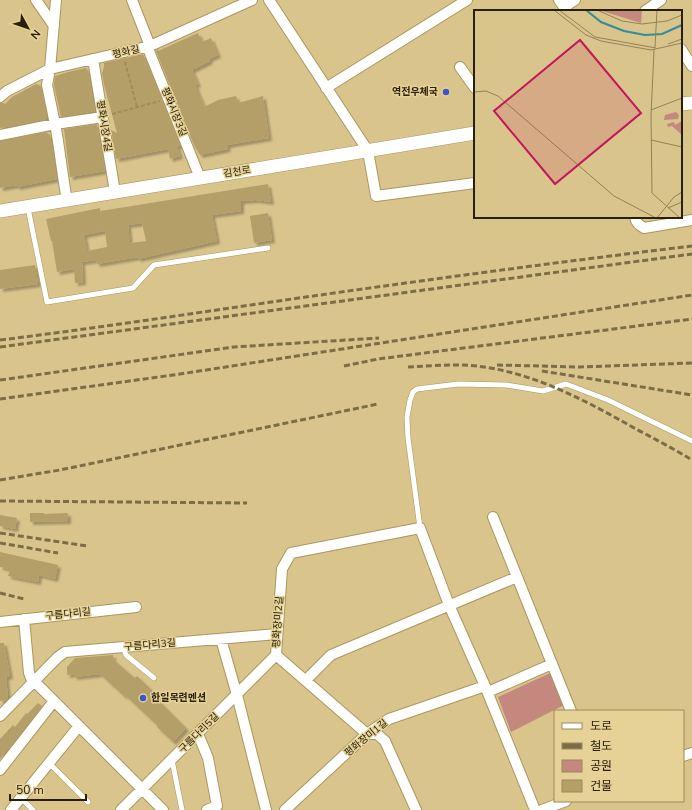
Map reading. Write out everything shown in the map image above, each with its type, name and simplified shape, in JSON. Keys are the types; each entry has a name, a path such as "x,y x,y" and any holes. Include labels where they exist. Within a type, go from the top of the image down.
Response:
{"street":[{"path":"36,0 54,26"},
{"path":"56,0 50,69 47,85 61,155 62,175 67,200"},
{"name":"평화시장3길","path":"132,0 168,98 200,178"},
{"name":"평화길","path":"0,97 7,91 50,69 149,46 252,0"},
{"path":"269,0 368,151 376,196 474,183"},
{"path":"326,88 467,0"},
{"path":"563,6 575,0"},
{"path":"650,7 661,0"},
{"path":"682,50 692,64"},
{"name":"평화시장4길","path":"93,59 107,116 115,192"},
{"path":"460,67 474,87"},
{"path":"682,104 692,103"},
{"path":"0,135 55,124 107,116"},
{"name":"김천로","path":"0,211 474,133"},
{"path":"635,218 639,225 644,228 692,220"},
{"path":"492,517 571,710"},
{"path":"420,528 449,605 487,689 535,810"},
{"name":"평화장미2길","path":"416,810 385,741 377,734 367,734 276,654 282,568 291,553 420,528"},
{"path":"306,680 331,655 517,577"},
{"name":"구름다리길","path":"0,622 136,607"},
{"path":"24,619 29,673 34,682 163,810"},
{"name":"구름다리3길","path":"0,716 58,657 65,652 277,634"},
{"path":"221,639 237,695 266,810"},
{"name":"구름다리5길","path":"121,810 237,695 276,654"},
{"name":"평화장미1길","path":"285,810 367,734 389,719 487,689 552,664"},
{"path":"0,770 54,701"},
{"path":"11,810 79,726"},
{"path":"198,734 208,758 217,806 207,810"},
{"path":"542,810 563,802"}],"lane":[{"path":"28,207 47,302 132,288 154,265 268,248"},
{"path":"420,528 407,417 410,400 413,392 417,389 458,384 506,385 543,391 566,384 608,400 692,441"},
{"path":"123,647 126,655 154,678"},
{"path":"172,760 182,810"},
{"path":"49,763 88,802"},
{"path":"21,798 33,810"}],"path":[{"path":"122,53 137,107"},
{"path":"107,116 168,98"}],"green space":[{"path":"550,673 564,705 511,732 498,697"}],"building":[{"path":"198,33 202,42 211,38 218,55 192,70 198,84 195,85 204,107 218,100 236,96 238,103 263,96 269,138 227,145 228,149 200,155 194,145 156,51"},
{"path":"143,54 180,145 177,146 180,156 170,159 168,149 116,159 111,130 117,133 102,73 104,63"},
{"path":"86,68 88,70 95,111 61,117 54,85 55,76"},
{"path":"36,84 41,86 47,116 44,120 0,128 0,103 5,104 12,97"},
{"path":"97,124 105,171 70,177 64,129"},
{"path":"46,132 50,135 57,179 17,187 17,185 0,188 0,141"},
{"path":"268,184 271,202 256,200 241,201 241,211 212,215 217,241 138,259 138,257 97,264 96,260 82,262 83,282 75,283 74,269 57,272 52,241 46,219 100,208 100,211","holes":["142,223 146,241 130,243 128,225","105,231 107,247 87,251 84,235"]},
{"path":"268,213 272,240 254,243 250,216"},
{"path":"35,265 38,284 0,289 0,270"},
{"path":"30,513 68,513 68,521 30,522"},
{"path":"0,515 17,518 15,529 0,526"},
{"path":"0,552 58,565 55,579 39,575 38,582 8,576 10,569 0,567"},
{"path":"0,643 4,643 10,676 6,677 8,698 7,700 0,701"},
{"name":"한일목련멘션","path":"113,655 113,659 135,678 137,676 159,697 157,699 186,728 173,742 125,695 124,696 100,674 74,677 74,674 67,675 67,667 75,658"},
{"path":"38,703 42,706 0,759 0,739 13,725 15,727 26,713 27,714"}],"railway":[{"path":"0,340 442,278 692,246"},
{"path":"0,347 692,254"},
{"path":"0,399 180,374 692,295"},
{"path":"344,366 378,359 692,319"},
{"path":"0,380 234,347 379,338"},
{"path":"497,365 580,367 692,363"},
{"path":"408,367 465,365 484,367 524,376 563,391 600,409 692,460"},
{"path":"542,371 692,395"},
{"path":"0,480 60,470 378,404"},
{"path":"0,501 247,503"},
{"path":"0,533 87,546"},
{"path":"0,543 58,553"},
{"path":"0,593 24,599"}],"place":[{"name":"역전우체국","path":"446,92"},
{"name":"한일목련멘션","path":"143,698"}]}
